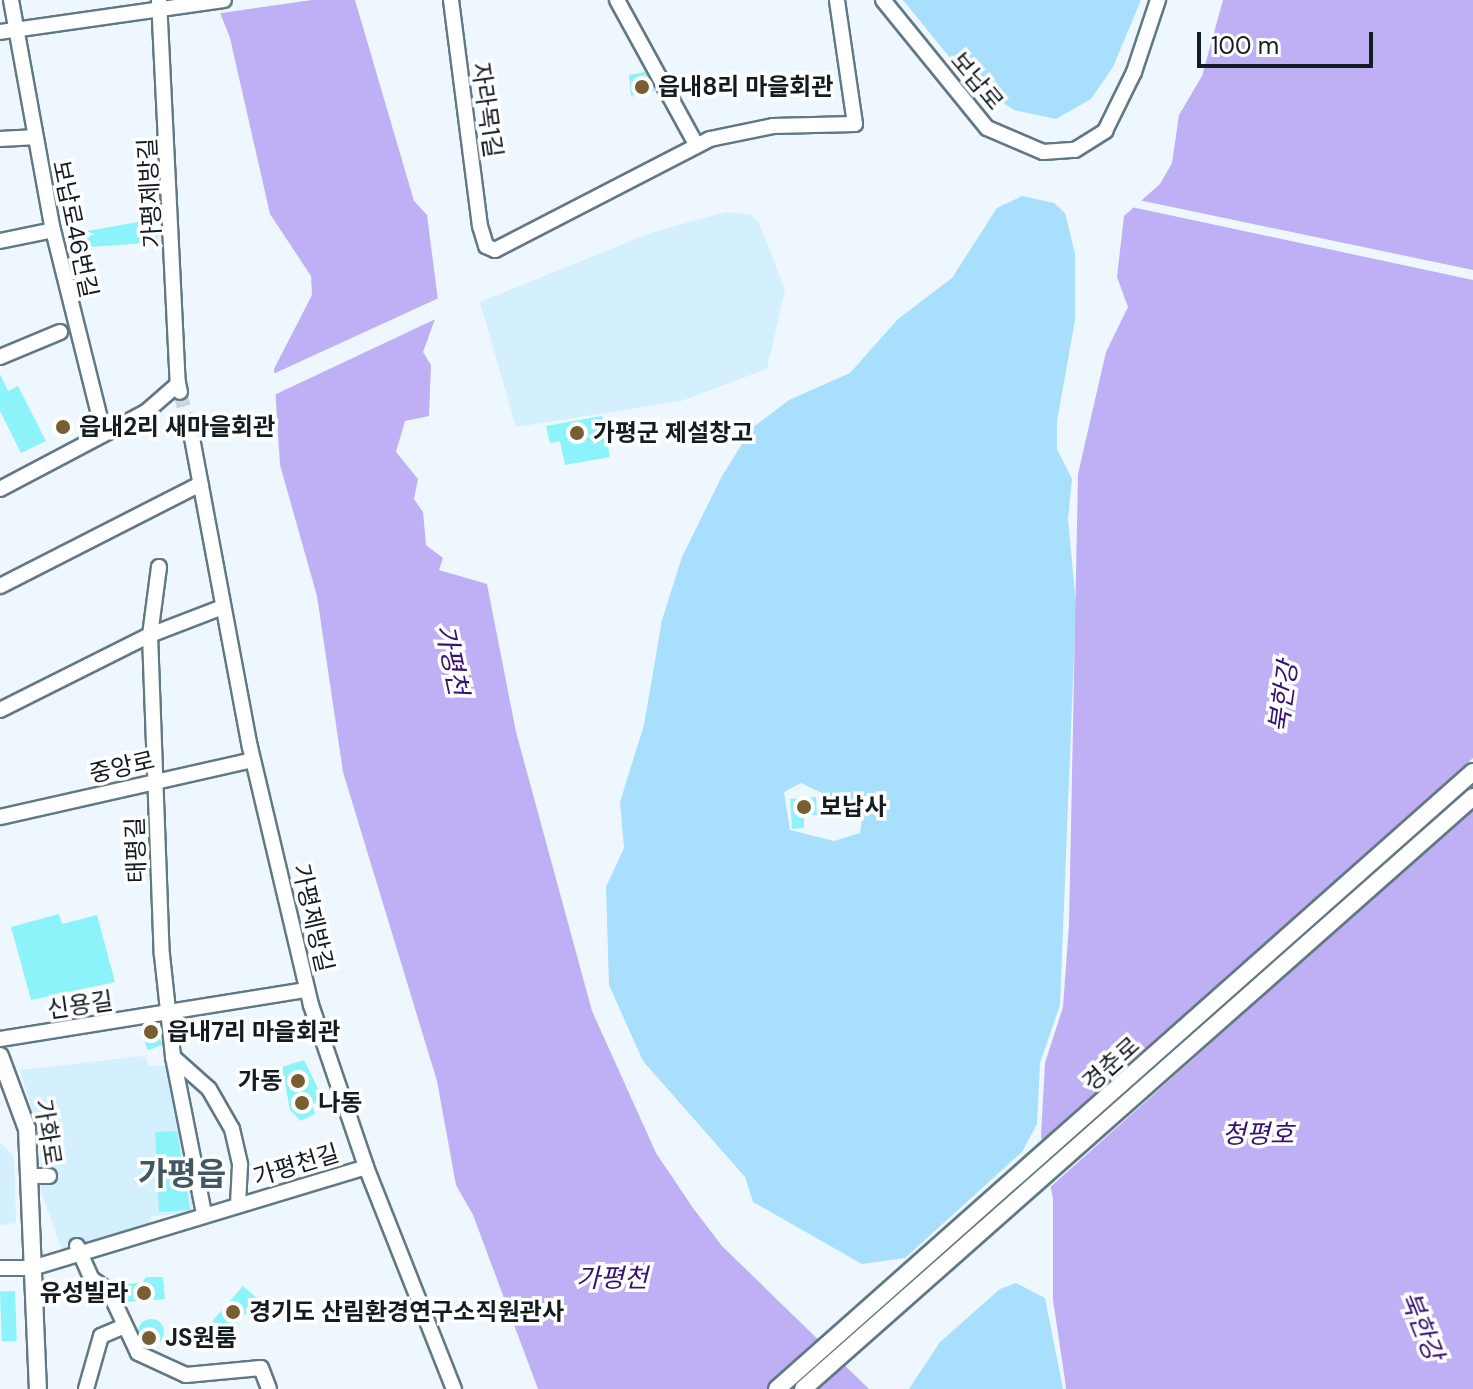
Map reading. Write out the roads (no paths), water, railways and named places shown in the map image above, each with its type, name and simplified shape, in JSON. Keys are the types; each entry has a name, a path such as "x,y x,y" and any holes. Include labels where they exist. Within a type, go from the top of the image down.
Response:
{"main road":[{"name":"경춘로","path":"803,1389 928,1270 1001,1194 1473,772"},
{"name":"경춘로","path":"777,1389 1014,1206 1473,797"},
{"name":"가화로","path":"0,1056 23,1109 31,1176 38,1389"}],"street":[{"name":"보납로46번길","path":"11,0 7,31 104,434"},
{"path":"7,31 160,4 186,5 224,0"},
{"name":"자라목1길","path":"451,0 480,226 486,246 495,250 696,144"},
{"path":"617,0 696,144 773,126 855,124 837,0"},
{"name":"보납로","path":"883,0 987,128 1027,150 1059,152 1094,140 1115,116 1158,0"},
{"name":"가평제방길","path":"0,489 104,434 179,389 160,4"},
{"path":"0,139 33,137"},
{"path":"0,241 53,230"},
{"path":"0,357 60,332"},
{"name":"가평제방길","path":"192,438 253,760 307,990 366,1167 454,1389"},
{"path":"0,586 200,484"},
{"name":"태평길","path":"159,567 150,635 167,1014"},
{"path":"0,710 150,635 223,607"},
{"name":"중앙로","path":"0,817 253,760"},
{"name":"신용길","path":"0,1039 307,990"},
{"path":"167,1014 204,1214"},
{"name":"가평천길","path":"173,1057 201,1078 225,1116 240,1165 238,1205"},
{"name":"가평천길","path":"32,1268 78,1248 366,1167"},
{"path":"31,1176 49,1176"},
{"path":"78,1248 92,1279 109,1291 131,1347 172,1372 199,1376 261,1368 269,1389"},
{"path":"0,1268 32,1268"},
{"path":"86,1389 101,1336 122,1327"}],"water":[{"name":"가평천","path":"215,0 355,0 414,201 427,215 439,308 423,352 431,365 429,416 405,421 396,452 418,479 414,499 423,512 426,545 443,558 439,570 487,584 516,732 592,1011 656,1153 693,1208 722,1246 869,1389 538,1389 473,1215 456,1185 437,1081 343,772 317,596 280,465 274,369 312,295 311,276 270,214 230,38"},
{"name":"청평호","path":"1223,0 1473,0 1473,1389 1066,1389 1053,1300 1053,1199 1041,1136 1045,1063 1063,1007 1069,925 1078,474 1106,352 1128,307 1117,277 1124,216 1160,184 1172,163 1179,115 1202,76"}],"tunnel":[{"path":"180,393 192,438"}],"place":[{"name":"읍내8리 마을회관","path":"642,87"},
{"name":"읍내2리 새마을회관","path":"63,427"},
{"name":"가평군 제설창고","path":"577,433"},
{"name":"보납사","path":"804,807"},
{"name":"읍내7리 마을회관","path":"151,1032"},
{"name":"가동","path":"298,1081"},
{"name":"나동","path":"302,1103"},
{"name":"유성빌라","path":"144,1293"},
{"name":"경기도 산림환경연구소직원관사","path":"233,1312"},
{"name":"JS원룸","path":"149,1338"}],"district":[{"name":"가평읍","path":"182,1174"}],"water label":[{"name":"북한강","path":"1284,697"},
{"name":"북한강","path":"1421,1326"}]}
